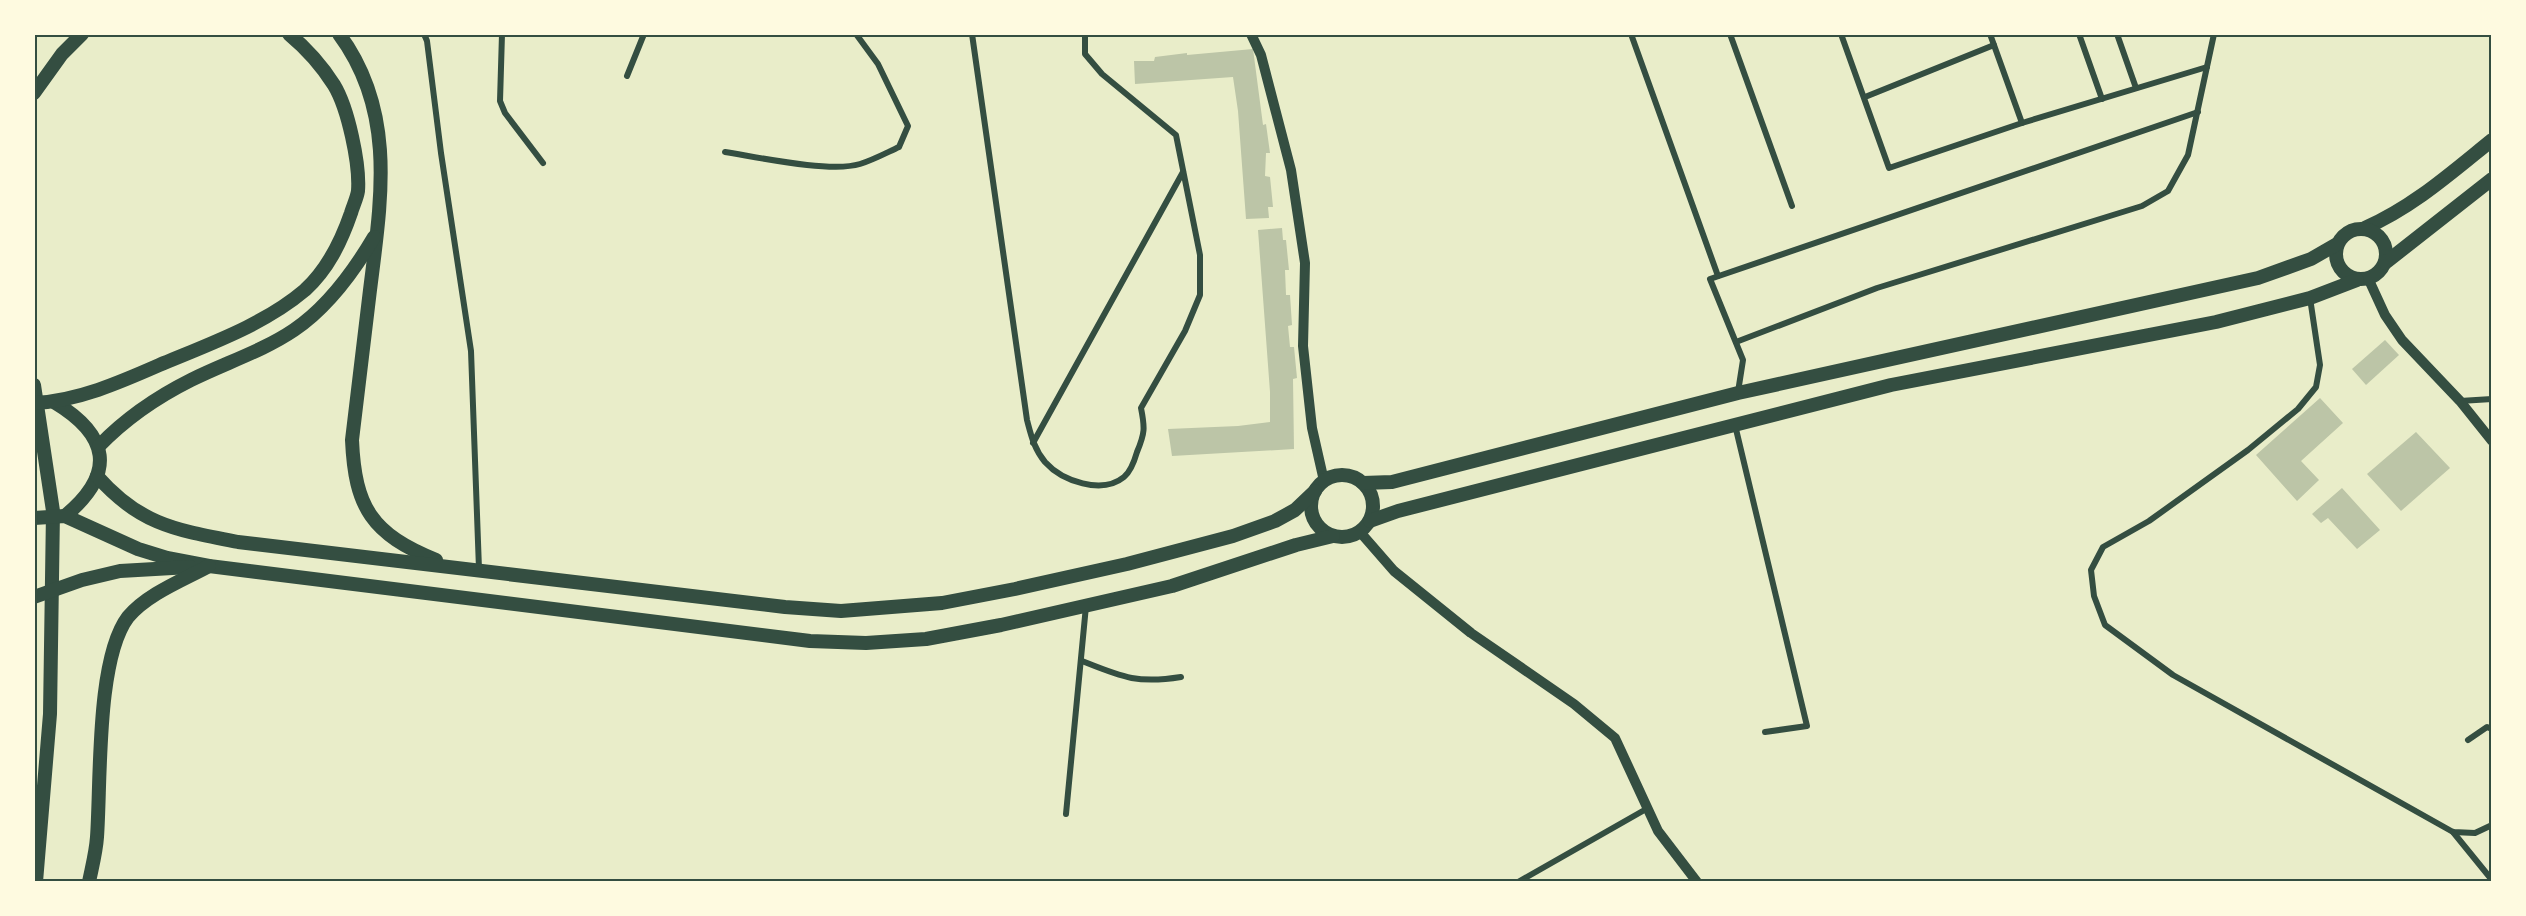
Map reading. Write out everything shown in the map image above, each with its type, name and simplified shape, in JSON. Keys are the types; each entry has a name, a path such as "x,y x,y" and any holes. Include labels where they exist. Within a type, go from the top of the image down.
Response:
{"highway":[{"path":"34,93 62,54 82,34"},
{"path":"34,403 54,402 130,378 245,328 280,308 305,289 327,266 343,237 358,192 352,135 335,87 308,51 289,34"},
{"path":"339,34 347,45 370,92 381,145 382,195 352,440 353,470 360,497 374,519 391,538 409,549 454,567"},
{"path":"1363,483 1392,482 1738,393 2258,278 2311,259 2337,244 2344,234 2354,229 2365,228 2401,210 2428,192 2492,140"},
{"path":"34,518 65,516 138,549 167,558 209,566 810,641 866,643 926,639 1001,625 1172,586 1296,545 1334,536 1347,537 1398,511 1891,385 2216,322 2310,298 2378,272 2385,263 2492,179"},
{"path":"2365,228 2376,233 2383,241 2387,252 2385,263"},
{"path":"99,446 133,414 160,397 295,330 315,313 343,283 378,232"},
{"path":"2337,244 2336,255 2339,266 2346,274 2362,279"},
{"path":"34,385 53,511 50,714 36,882"},
{"path":"54,402 75,414 90,429 99,446 97,476 88,493 65,516"},
{"path":"97,476 115,496 135,511 165,525 238,542 785,607 841,611 942,603 1126,564 1233,536 1275,521 1295,510 1319,486 1337,475 1351,476 1363,483 1371,494 1373,508 1365,526"},
{"path":"1319,486 1311,504 1313,518 1321,529 1334,536"},
{"path":"34,597 82,580 120,571 209,566"},
{"path":"89,882 97,840 105,685 115,646 127,618 139,607 209,566"}],"street":[{"path":"424,34 428,41 441,153 471,351 479,569"},
{"path":"502,34 500,101 505,113 543,163"},
{"path":"627,76 644,34"},
{"path":"725,152 834,166 858,165 898,147 908,126 878,64 856,34"},
{"path":"972,34 1027,420 1033,443 1045,462 1062,476 1090,484 1109,485 1126,476 1146,429 1141,408 1185,331 1200,294 1200,255 1176,135 1102,74 1085,54 1085,34"},
{"path":"1251,34 1261,55 1291,170 1305,263 1304,346 1319,486"},
{"path":"1631,34 1718,276"},
{"path":"1730,34 1792,206"},
{"path":"1842,34 1889,168 2022,123 2207,67"},
{"path":"1990,34 2022,123"},
{"path":"2079,34 2102,99"},
{"path":"2117,34 2136,88"},
{"path":"1736,342 1876,288 2142,206 2168,191 2188,155 2214,34"},
{"path":"1865,97 1994,45"},
{"path":"1738,393 1743,360 1710,279 2198,112"},
{"path":"1033,443 1183,171"},
{"path":"2362,279 2402,340 2460,401 2492,441"},
{"path":"2310,298 2320,365 2316,387 2298,409 2247,450 2149,521 2103,548 2091,570 2094,596 2105,625 2173,675 2453,832 2492,880"},
{"path":"2460,401 2492,399"},
{"path":"1735,425 1807,726 1765,732"},
{"path":"1365,526 1394,571 1471,633 1574,704 1615,738 1658,831 1697,882"},
{"path":"1066,814 1086,605"},
{"path":"1082,661 1127,679 1157,681 1181,676"},
{"path":"2468,740 2487,727 2492,729"},
{"path":"1518,882 1648,808"},
{"path":"2453,832 2475,833 2492,825"}],"building":[{"path":"1253,49 1263,125 1266,124 1270,153 1266,153 1265,176 1270,177 1273,207 1268,207 1269,218 1246,219 1238,111 1233,77 1135,84 1134,61 1154,61 1155,57 1187,53 1187,55"},
{"path":"1282,228 1283,240 1286,240 1289,270 1285,270 1286,295 1290,295 1292,325 1288,326 1290,347 1294,347 1297,378 1293,379 1294,449 1172,456 1168,429 1270,422 1270,392 1258,230"},
{"path":"2385,340 2399,355 2366,385 2352,369"},
{"path":"2320,398 2343,423 2301,461 2319,480 2297,501 2256,455"},
{"path":"2416,432 2450,468 2401,511 2367,474"},
{"path":"2342,488 2380,530 2357,549 2328,518 2321,523 2312,514"}]}
